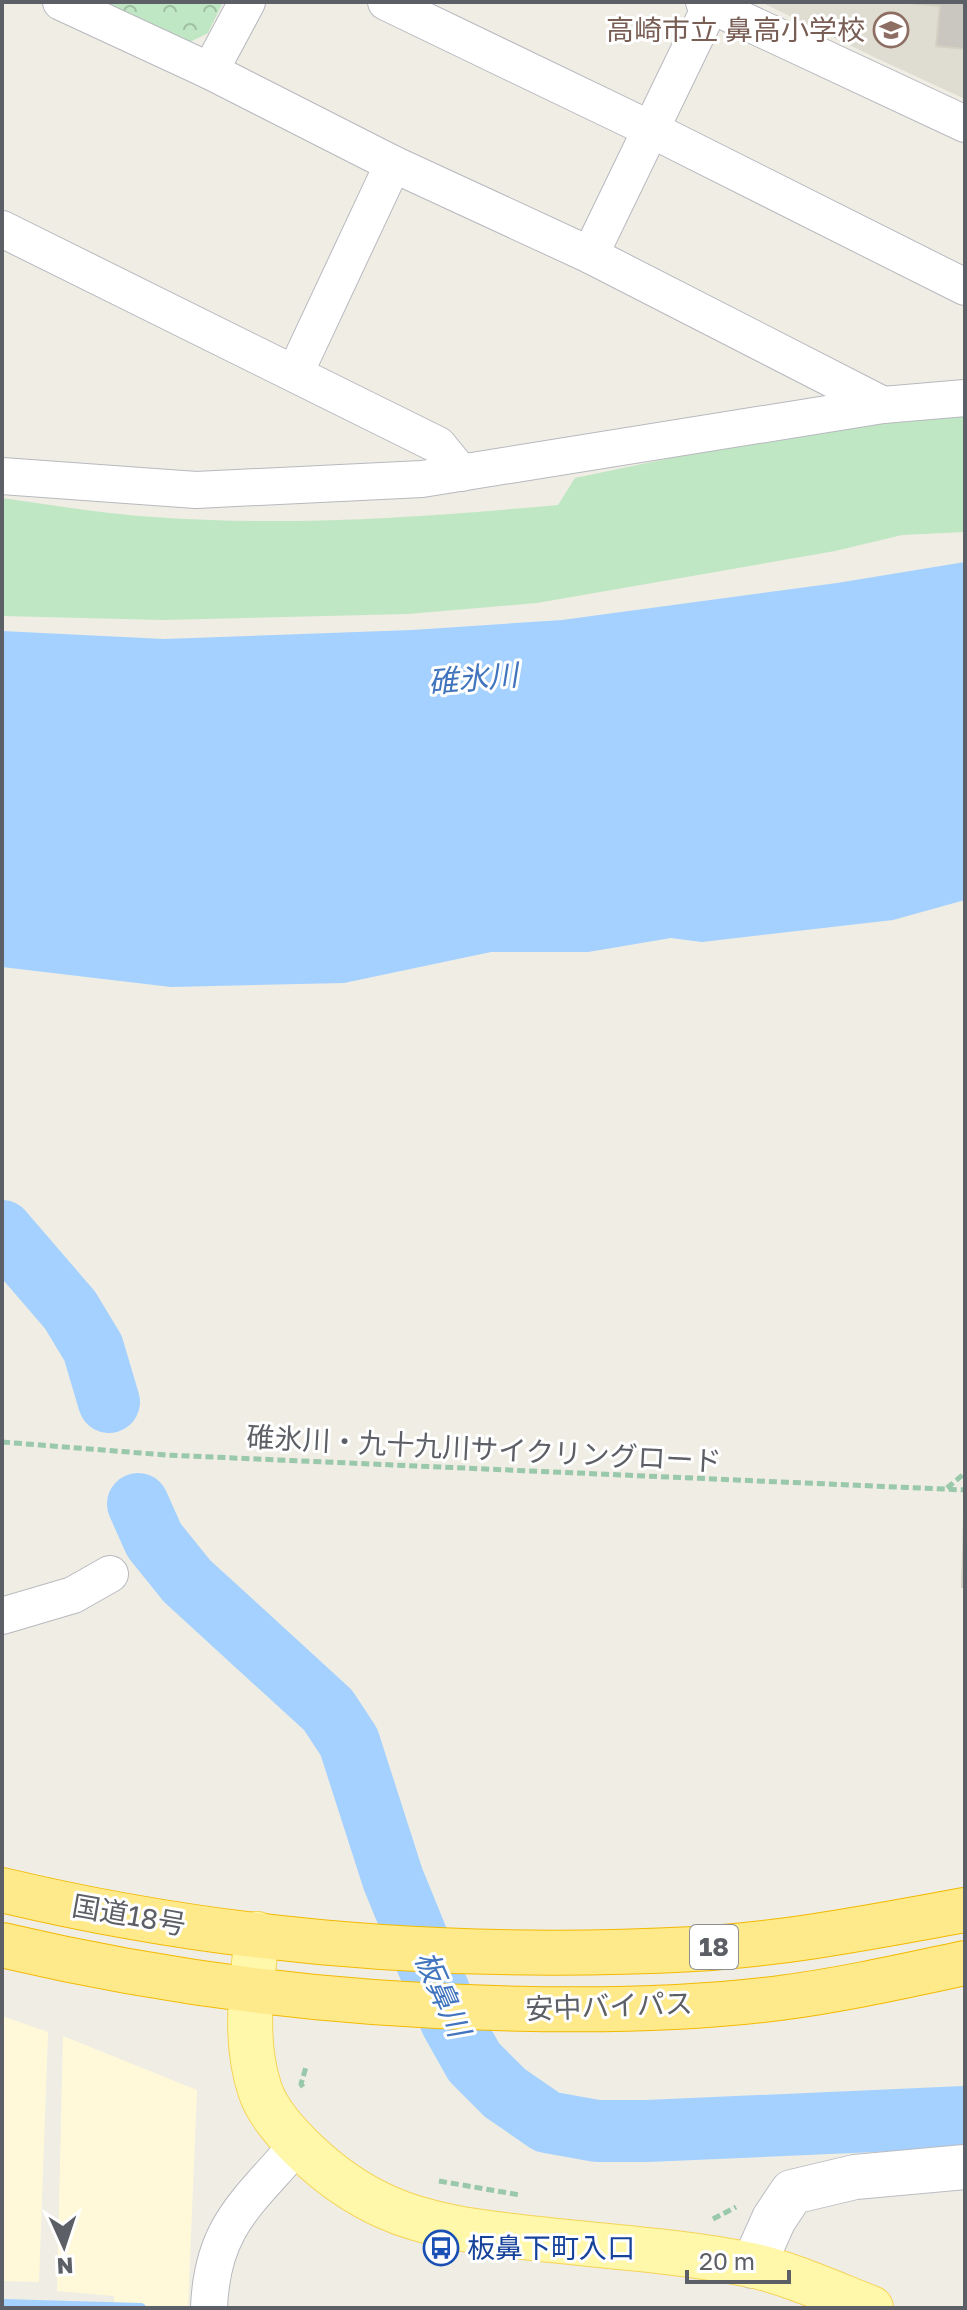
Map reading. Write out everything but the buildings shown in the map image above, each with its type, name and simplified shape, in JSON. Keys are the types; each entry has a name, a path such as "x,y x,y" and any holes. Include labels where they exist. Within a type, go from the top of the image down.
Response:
{"highway":[{"name":"国道18号","path":"2,1890 177,1925 257,1934"},
{"name":"安中バイパス","path":"257,1934 461,1951 696,1949 818,1936 965,1910"},
{"name":"国道18号","path":"2,1945 167,1977 252,1988"},
{"name":"安中バイパス","path":"252,1988 374,2004 542,2010 648,2008 779,1998 965,1963"}],"main road":[{"path":"257,1934 251,2052 260,2093 277,2120 298,2144 327,2171 362,2194 388,2208 422,2219 490,2233 753,2266 871,2308"},
{"path":"753,2266 774,2219 792,2192 855,2177 965,2167"}],"street":[{"path":"61,2 210,71 393,164 590,255 883,405"},
{"path":"210,71 247,2"},
{"path":"386,2 650,129 965,287"},
{"path":"590,255 707,4 965,124"},
{"path":"295,373 393,164"},
{"path":"2,229 438,445 461,473"},
{"path":"2,476 196,490 422,479 883,405 965,398"},
{"path":"2,1616 73,1595 110,1574"},
{"path":"209,2308 216,2255 228,2226 298,2144"}],"path":[{"name":"碓氷川・九十九川サイクリングロード","path":"2,1442 166,1455 965,1490"},
{"path":"946,1490 965,1473"},
{"path":"306,2067 301,2084 308,2097"},
{"path":"433,2180 528,2196"},
{"path":"703,2224 736,2208"}],"shaded area":[{"name":"高崎市立 鼻高小学校","path":"761,2 965,2 965,99 874,57"},
{"path":"2,2016 48,2032 39,2282 2,2281"},
{"path":"63,2036 197,2090 188,2308 114,2308 114,2296 57,2291"}],"green space":[{"path":"102,2 223,2 208,33 188,43"},
{"path":"965,408 965,532 902,535 835,551 537,603 408,614 163,620 2,616 2,498 135,516 255,521 407,517 558,505 575,478 810,429"}],"water":[{"name":"碓氷川","path":"965,562 965,900 893,920 702,942 671,938 588,952 491,952 344,983 171,987 2,967 2,631 164,639 412,630 562,620 837,583"}],"waterway":[{"name":"板鼻川","path":"2,1231 70,1310 93,1348 109,1402"},
{"name":"板鼻川","path":"138,1504 154,1540 187,1581 328,1710 349,1742 393,1879 451,2021 474,2062 505,2093 547,2122 597,2131 965,2117"},
{"path":"2,2304 141,2308"}],"place":[{"name":"高崎市立 鼻高小学校","path":"891,30"},
{"name":"板鼻下町入口","path":"441,2248"}]}
